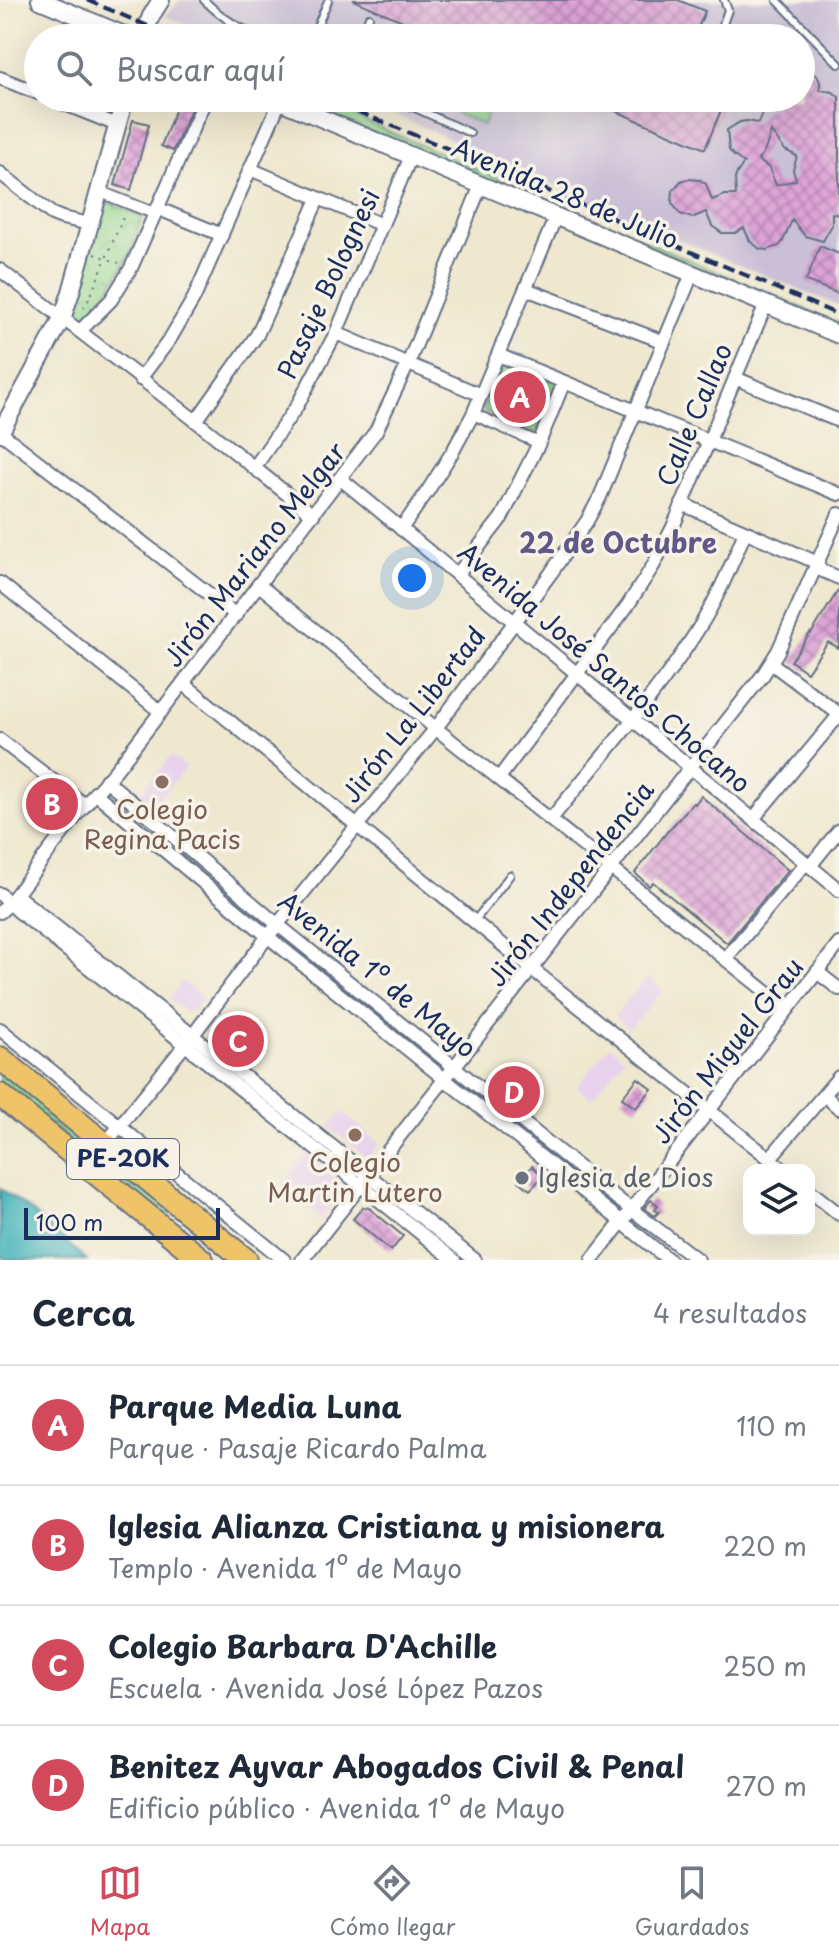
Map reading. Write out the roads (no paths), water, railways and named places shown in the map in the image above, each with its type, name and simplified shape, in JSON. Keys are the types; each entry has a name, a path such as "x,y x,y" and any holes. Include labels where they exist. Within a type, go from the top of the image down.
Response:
{"highway":[{"name":"PE-20K","path":"0,1058 246,1260"},
{"name":"PE-20K","path":"0,1095 202,1260"},
{"path":"173,1236 189,1213"}],"street":[{"path":"40,0 97,24"},
{"path":"149,24 161,0"},
{"path":"0,78 24,87"},
{"path":"85,112 117,125"},
{"path":"121,112 83,249 71,325 0,432 236,615"},
{"path":"71,325 102,311 120,287 158,212 200,112"},
{"path":"140,379 189,308 272,112"},
{"name":"Avenida 28 de Julio","path":"308,112 839,335"},
{"name":"Pasaje Bolognesi","path":"254,468 297,406 336,333 411,156"},
{"path":"250,169 382,225"},
{"path":"0,173 52,214 90,224"},
{"name":"Jirón Mariano Melgar","path":"6,901 161,712 376,431 408,364 481,185"},
{"path":"98,191 222,235"},
{"path":"196,421 257,335 318,199"},
{"path":"401,529 447,462 473,414 556,216"},
{"path":"0,270 313,515"},
{"name":"Jirón La Libertad","path":"105,1144 436,728 587,521 600,497 692,274"},
{"path":"526,289 664,342"},
{"name":"Calle Callao","path":"499,778 628,605 653,566 673,527 766,304"},
{"path":"336,333 481,395"},
{"path":"498,355 839,494"},
{"path":"735,378 839,421"},
{"path":"457,575 502,517 539,443 564,382"},
{"path":"473,414 539,443"},
{"name":"Avenida José Santos Chocano","path":"341,479 839,890"},
{"path":"682,504 839,578"},
{"name":"Jirón Independencia","path":"302,1260 771,663 839,514"},
{"path":"551,819 667,674 697,630 723,584 745,532"},
{"path":"0,583 161,712"},
{"path":"259,585 788,1009"},
{"path":"753,819 839,714 771,663"},
{"path":"183,683 532,969 777,1164"},
{"path":"0,740 85,805"},
{"name":"Avenida 1º de Mayo","path":"106,780 277,924 698,1260"},
{"name":"Avenida 1º de Mayo","path":"95,793 669,1260"},
{"path":"726,958 839,830"},
{"path":"6,901 365,1179 475,1260"},
{"name":"Jirón Miguel Grau","path":"592,1260 839,944"},
{"path":"817,972 839,989"},
{"path":"0,1029 284,1260"},
{"path":"770,1158 839,1077"},
{"path":"824,1095 839,1108"},
{"path":"365,1179 454,1260"},
{"path":"815,1195 839,1214"}],"lane":[{"path":"204,0 232,24"},
{"path":"723,24 728,10 724,0"},
{"path":"777,0 800,24"},
{"path":"318,24 328,1"},
{"path":"366,24 369,17"},
{"path":"815,39 839,64"},
{"path":"424,112 470,133"},
{"path":"474,922 510,875"}],"water":[{"path":"0,1188 87,1260 7,1260 0,1255"}],"railway":[{"path":"87,0 143,24"},
{"path":"358,112 839,315"}],"place":[{"name":"Parque Media Luna","path":"520,397"},
{"name":"Colegio Regina Pacis","path":"162,782"},
{"name":"Iglesia Alianza Cristiana y misionera","path":"52,804"},
{"name":"Colegio Barbara D'Achille","path":"238,1041"},
{"name":"Benitez Ayvar Abogados Civil & Penal","path":"514,1092"},
{"name":"Colegio Martin Lutero","path":"355,1135"},
{"name":"Iglesia de Dios","path":"522,1178"}],"district":[{"name":"22 de Octubre","path":"618,543"}]}
